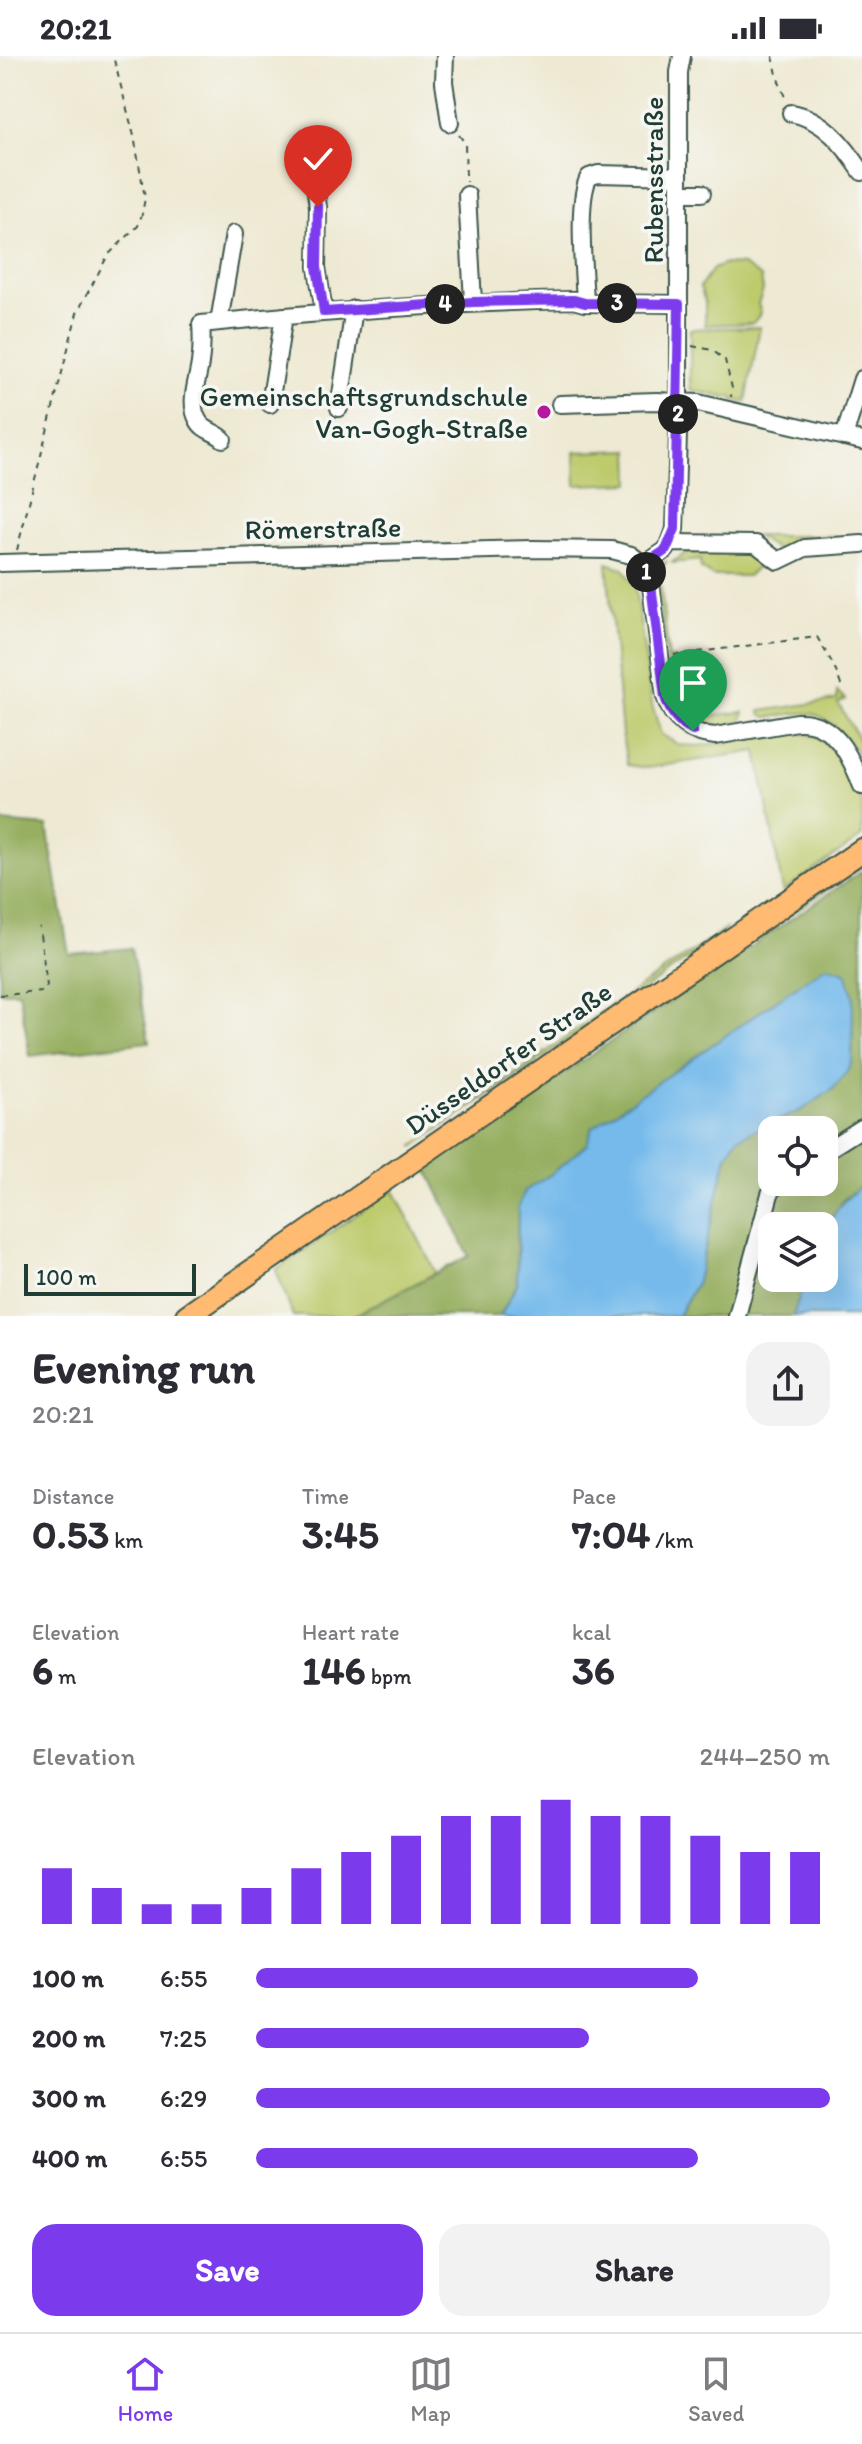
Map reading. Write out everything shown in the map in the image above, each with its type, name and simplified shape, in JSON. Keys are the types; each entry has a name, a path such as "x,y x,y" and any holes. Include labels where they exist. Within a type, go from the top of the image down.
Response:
{"main road":[{"name":"Düsseldorfer Straße","path":"187,1316 862,850"}],"street":[{"path":"445,56 444,82 450,123"},
{"name":"Rubensstraße","path":"670,543 675,529 679,402 679,72 682,56"},
{"path":"791,113 807,115 844,145 862,172"},
{"path":"585,303 583,205 589,177 598,174 679,185 702,193"},
{"path":"314,178 318,207 317,267 324,312"},
{"path":"467,195 473,302"},
{"path":"219,322 234,234"},
{"path":"223,439 198,421 195,411 201,324 354,309 473,302 574,300 585,303 679,304"},
{"path":"339,408 354,309"},
{"path":"270,404 284,316"},
{"path":"844,437 862,379"},
{"path":"560,404 698,403 862,441"},
{"path":"862,544 805,548 778,561 756,544 670,543 666,550 644,565 651,585 665,696 669,708 683,725 702,735 715,736 808,721 822,725 836,736 858,769 862,786"},
{"name":"Römerstraße","path":"7,563 532,549 612,550 631,555 644,565"},
{"path":"838,1143 862,1128"},
{"path":"737,1316 771,1196"}],"path":[{"path":"7,563 77,313 108,255 138,226 142,214 145,198 134,136 113,56"},
{"path":"773,56 791,113"},
{"path":"450,123 465,143 467,195"},
{"path":"678,346 699,346 712,350 721,359 732,388 729,409"},
{"path":"671,656 817,637 841,685"},
{"path":"0,995 42,992 47,986 39,927"}],"green space":[{"path":"725,264 743,265 761,277 763,290 758,304 761,313 753,323 705,325 705,302 700,287 713,269"},
{"path":"760,327 746,402 734,400 731,396 727,398 692,390 690,329"},
{"path":"630,450 631,483 576,485 575,452"},
{"path":"756,536 834,536 780,552"},
{"path":"757,551 765,561 747,576 712,576 701,568 700,560 671,563 686,553"},
{"path":"667,561 659,572 669,658 674,658 682,700 686,707 701,717 744,712 742,721 724,726 701,723 689,717 671,693 655,574"},
{"path":"607,563 623,568 635,588 652,704 661,734 679,745 699,746 795,732 819,737 834,752 862,801 860,838 783,891 757,751 648,768 627,765"},
{"path":"837,692 846,699 838,703 862,745 862,759 838,729 822,717 804,713 766,717 760,713 837,700"},
{"path":"0,822 47,826 69,954 131,948 149,1042 30,1056 19,992 0,992"},
{"path":"862,862 862,866 664,999"},
{"path":"862,871 862,1185 843,1200 836,1212 758,1212 758,1292 801,1292 793,1316 678,1316 697,1281 727,1156 738,1138 758,1129 758,1196 838,1196 838,1116 788,1116 833,1089 592,1128 587,1144 553,1173 525,1191 518,1207 517,1285 500,1316 353,1316 469,1256 426,1167"},
{"path":"726,929 724,934 413,1147 599,1014"},
{"path":"393,1189 436,1273 353,1316 293,1316 276,1270"}],"water":[{"path":"826,966 846,972 853,995 852,1061 847,1072 833,1089 802,1110 788,1116 758,1116 758,1129 738,1138 727,1156 697,1281 678,1316 500,1316 517,1285 518,1207 525,1191 553,1173 587,1144 592,1128"},
{"path":"862,1185 862,1316 793,1316 801,1292 838,1292 836,1212"}],"place":[{"name":"Gemeinschaftsgrundschule Van-Gogh-Straße","path":"544,412"}],"route":[{"path":"318,207 317,267 324,312 473,302 574,300 585,303 679,304 675,529 666,550 644,565 651,585 665,696 675,717 693,731"}]}
